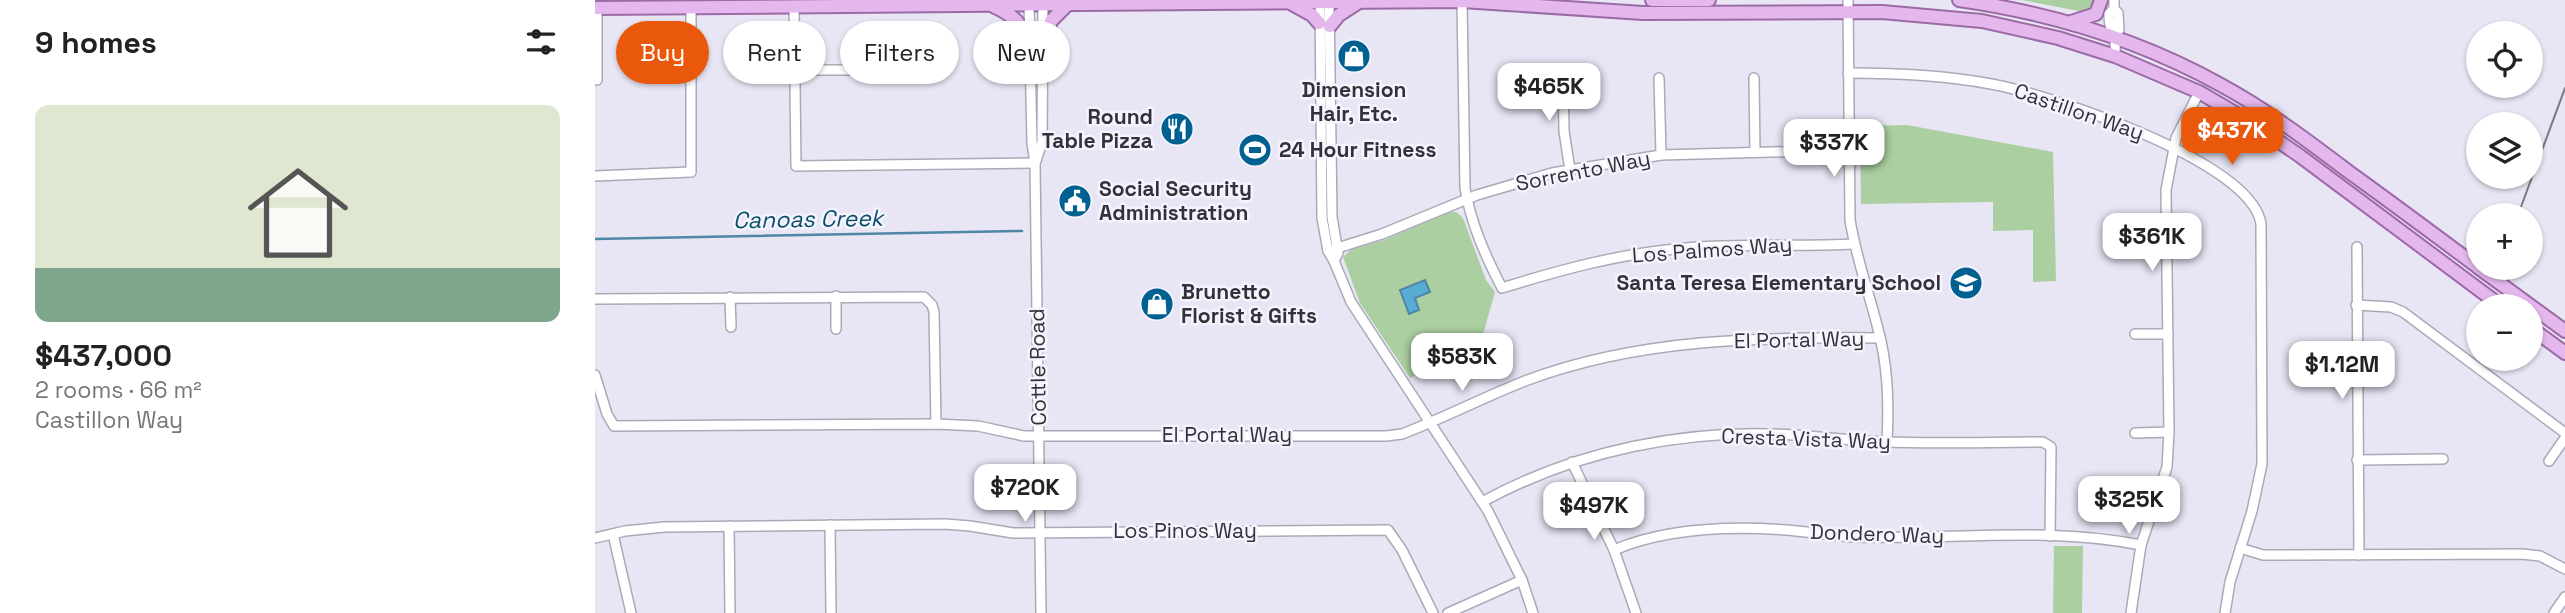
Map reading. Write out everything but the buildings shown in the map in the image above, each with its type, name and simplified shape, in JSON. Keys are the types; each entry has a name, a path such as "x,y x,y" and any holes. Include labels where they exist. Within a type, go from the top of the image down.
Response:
{"main road":[{"path":"706,7 730,0"},
{"path":"1652,0 1709,0"},
{"path":"1959,0 2069,22 2184,66 2265,111 2466,258"},
{"path":"2069,22 2096,14 2101,0"},
{"path":"1289,2 1325,24 1361,1"},
{"path":"596,8 1029,2 1462,1 1643,13 1848,6 1982,21 2058,38 2115,55 2199,92 2252,123 2485,294"},
{"path":"1051,21 1069,3"},
{"path":"989,4 1019,21"},
{"path":"2496,280 2565,331"},
{"path":"2543,337 2565,353"}],"street":[{"path":"1325,1 1332,249 1338,253 1335,261 1351,302 1482,502 1522,580 1533,613"},
{"path":"1462,1 1466,199"},
{"name":"Cottle Road","path":"1029,2 1029,21"},
{"name":"Cottle Road","path":"1043,2 1043,21"},
{"path":"2114,5 2109,14 2109,30 2114,37 2115,55"},
{"path":"795,6 795,21"},
{"path":"1848,6 1849,207 1854,244 1880,338 1889,391 1887,442"},
{"path":"595,176 691,172 691,7"},
{"path":"596,8 597,80"},
{"path":"1563,73 1564,131 1570,170"},
{"name":"Castillon Way","path":"1848,73 1915,74 1994,84 2078,108 2127,126 2202,163 2255,207 2259,214 2262,464 2252,512 2230,582 2225,613"},
{"path":"1660,78 1661,155"},
{"path":"1754,78 1755,152"},
{"path":"795,84 796,166 1035,163"},
{"name":"Cottle Road","path":"1030,84 1035,163 1041,613"},
{"name":"Cottle Road","path":"1035,163 1042,142 1043,84"},
{"path":"2130,613 2141,545 2167,467 2169,432 2166,190 2176,138 2199,92"},
{"name":"Sorrento Way","path":"1332,249 1382,234 1466,199 1552,173 1661,155 1849,150"},
{"name":"Los Palmos Way","path":"1466,199 1483,251 1502,288 1572,266 1647,252 1716,246 1854,244"},
{"path":"2357,247 2358,555"},
{"path":"595,299 916,295 928,299 934,312 936,424"},
{"path":"836,296 836,330"},
{"path":"730,297 731,327"},
{"path":"2356,305 2391,307 2403,312 2565,435 2549,461"},
{"path":"2135,334 2168,334"},
{"name":"El Portal Way","path":"595,375 607,414 614,426 936,424 978,426 1005,433 1039,436 1386,436 1402,434 1429,424 1527,381 1633,351 1692,343 1880,338"},
{"path":"2135,433 2169,432"},
{"name":"Cresta Vista Way","path":"1482,502 1532,477 1572,462 1661,441 1720,436 1792,435 1887,442 2043,442 2051,447 2050,536"},
{"path":"2357,460 2443,459"},
{"path":"1572,462 1614,550 1636,613"},
{"name":"Los Pinos Way","path":"595,538 652,528 729,526 945,524 1013,533 1388,530 1402,550 1433,613"},
{"path":"830,525 831,613"},
{"path":"729,526 730,613"},
{"name":"Dondero Way","path":"1614,550 1667,536 1717,529 1766,529 1855,537 2096,537 2141,545"},
{"path":"613,534 631,613"},
{"path":"2240,548 2263,555 2522,554 2540,556 2565,569"},
{"path":"1448,613 1522,580"},
{"path":"2554,613 2565,597"}],"green space":[{"path":"2022,0 2096,0 2094,14"},
{"path":"1907,125 2053,152 2056,281 2033,282 2033,230 1993,231 1993,202 1861,204 1860,126"},
{"path":"1450,212 1456,212 1463,218 1486,280 1495,292 1480,345 1410,378 1360,303 1343,257 1351,250 1384,240"},
{"path":"2054,546 2083,546 2082,613 2053,613"}],"water":[{"path":"1425,280 1430,292 1415,298 1419,310 1409,314 1400,290"}],"waterway":[{"name":"Canoas Creek","path":"595,239 1022,231"}],"tram line":[{"path":"2522,203 2565,88"}],"place":[{"name":"Dimension Hair, Etc.","path":"1354,56"},
{"name":"Round Table Pizza","path":"1177,129"},
{"name":"24 Hour Fitness","path":"1255,150"},
{"name":"Social Security Administration","path":"1075,201"},
{"name":"Santa Teresa Elementary School","path":"1966,283"},
{"name":"Brunetto Florist & Gifts","path":"1157,304"}]}
